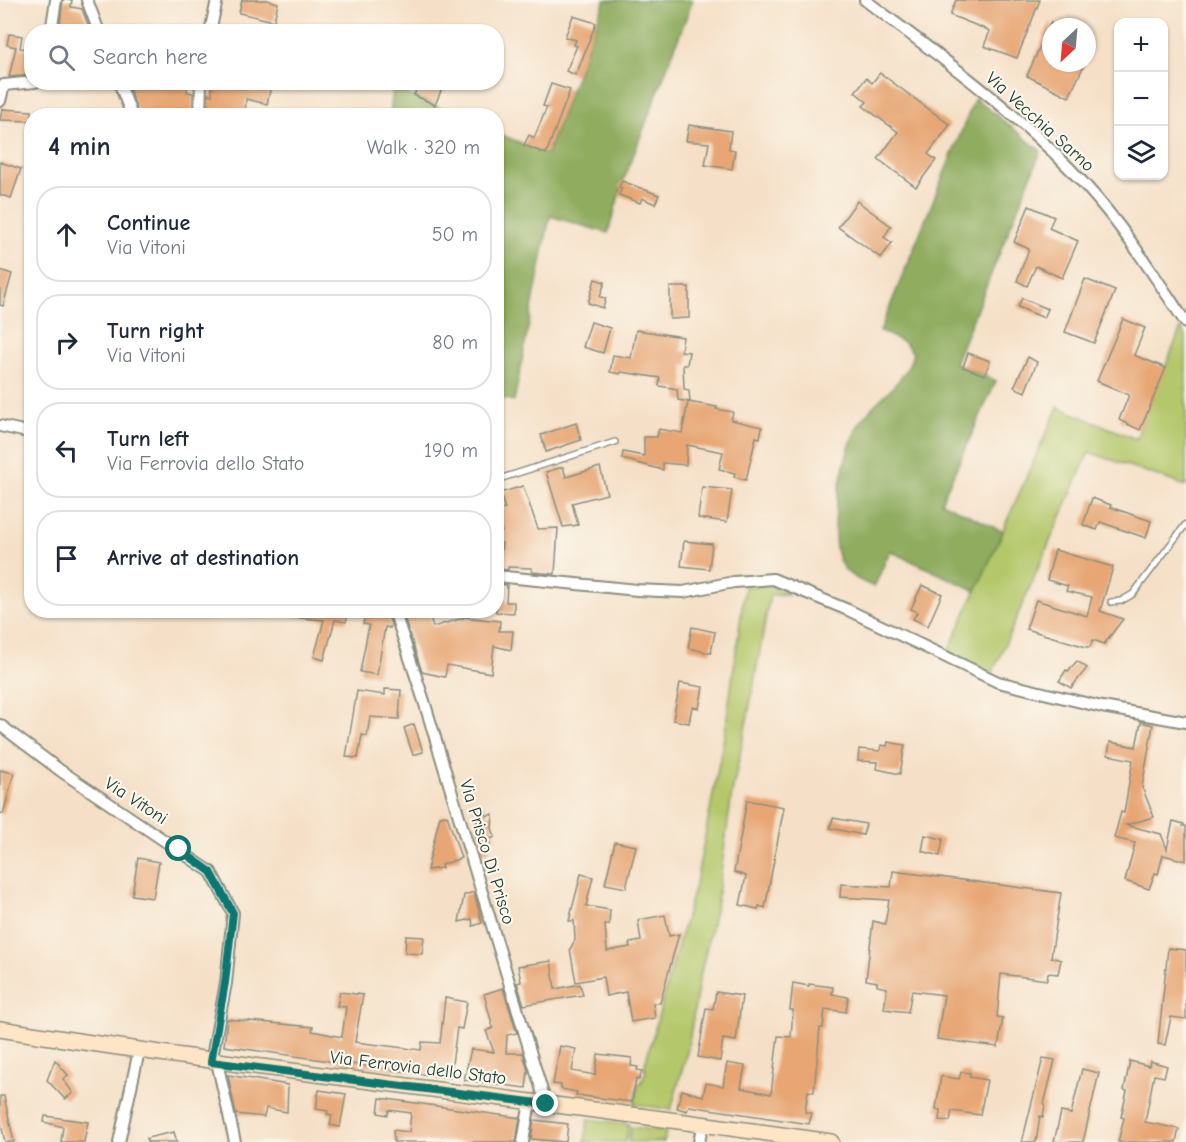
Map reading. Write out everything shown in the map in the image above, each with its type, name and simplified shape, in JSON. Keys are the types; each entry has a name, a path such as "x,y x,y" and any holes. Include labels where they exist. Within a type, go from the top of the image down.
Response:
{"main road":[{"name":"Via Ferrovia dello Stato","path":"0,1029 214,1062 831,1142"}],"street":[{"path":"52,24 56,0"},
{"path":"87,0 96,24"},
{"path":"212,24 217,0"},
{"name":"Via Vecchia Sarno","path":"865,0 991,99 1056,154 1120,225 1186,323"},
{"path":"0,101 4,85 24,83"},
{"path":"122,90 129,108"},
{"path":"200,108 201,90"},
{"path":"0,426 24,431"},
{"path":"504,577 637,590 683,592 734,582 773,579 848,610 998,682 1102,707 1186,722"},
{"name":"Via Prisco Di Prisco","path":"397,618 546,1104"},
{"name":"Via Vitoni","path":"0,725 61,771 211,872 233,913 214,1062"},
{"path":"119,1142 139,1051"},
{"path":"214,1062 231,1141"},
{"path":"524,1142 530,1102"},
{"path":"699,1142 703,1124"}],"lane":[{"path":"504,477 615,442"},
{"path":"1111,602 1121,601 1133,594 1186,524"},
{"path":"703,1124 705,1142"}],"green space":[{"path":"605,0 693,0 623,182 608,233 550,216 514,401 504,399 504,136 547,154"},
{"path":"393,90 398,90 441,108 391,108"},
{"path":"975,98 1041,151 955,363 996,381 941,502 1003,531 976,591 890,551 874,587 851,575 841,564 837,551 836,512 843,468 849,447 863,418 899,380 910,363 913,353 905,343 880,331"},
{"path":"1181,328 1186,336 1186,486 1089,452 992,674 948,652 1058,407 1136,439"},
{"path":"745,586 771,586 789,594 770,595 732,793 717,901 699,981 688,1048 671,1110 634,1104 638,1083 641,1084 646,1071 644,1068 697,878 725,732"},
{"path":"588,1119 629,1124 625,1142 585,1142"},
{"path":"631,1127 666,1131 664,1142 628,1142"}],"building":[{"path":"63,0 72,0 71,7 82,9 88,24 60,24"},
{"path":"242,0 267,0 278,3 274,21 239,13"},
{"path":"956,0 1040,0 1017,58 984,46 990,31 950,15"},
{"path":"573,16 596,23 576,75 566,71 577,46 574,45 576,40 565,37"},
{"path":"9,34 22,36 20,48 24,49 24,76 9,77 16,47 7,45"},
{"path":"1042,42 1042,72 1081,72 1069,97 1027,76"},
{"path":"880,73 950,125 928,154 936,160 916,187 878,159 898,132 863,106 867,102 855,92 866,78 872,83"},
{"path":"551,84 570,90 546,154 524,145 529,135 534,138 547,107 543,106"},
{"path":"130,90 187,90 187,92 193,93 193,108 136,108"},
{"path":"212,90 270,90 267,104 246,99 245,108 208,108 208,94 212,95"},
{"path":"416,90 441,90 435,105 414,95"},
{"path":"2,109 24,110 24,121 0,120"},
{"path":"689,125 731,131 729,149 735,150 732,169 705,165 709,143 686,141"},
{"path":"0,162 21,169 11,198 0,195"},
{"path":"622,181 659,195 655,204 642,198 640,203 619,195"},
{"path":"857,201 891,226 884,237 892,243 881,258 838,227"},
{"path":"1029,206 1054,217 1049,228 1078,241 1062,278 1036,266 1027,286 1017,281 1029,249 1014,242"},
{"path":"0,270 12,274 3,306 0,305"},
{"path":"595,279 605,282 600,297 606,298 603,308 588,303"},
{"path":"1085,279 1115,291 1094,343 1065,332"},
{"path":"670,287 689,287 689,318 670,319"},
{"path":"1022,298 1048,309 1044,318 1018,307"},
{"path":"1123,319 1145,328 1134,355 1166,368 1140,430 1119,420 1129,395 1097,381"},
{"path":"591,322 610,328 603,353 583,347"},
{"path":"636,330 683,337 681,351 689,352 687,365 683,365 684,389 689,390 690,402 678,400 677,389 659,386 660,378 610,372 613,355 631,358"},
{"path":"968,353 990,361 985,375 963,367"},
{"path":"1028,357 1037,362 1025,392 1014,387"},
{"path":"688,402 733,412 731,420 762,427 760,438 756,437 746,480 734,477 735,473 719,469 723,452 687,445 686,465 663,463 663,470 622,459 623,452 644,456 644,437 657,437 659,429 682,433"},
{"path":"576,423 581,440 546,452 541,435"},
{"path":"563,467 566,477 600,467 607,494 572,503 578,525 563,527 546,472"},
{"path":"523,486 538,529 558,528 555,574 532,572 532,568 508,567 508,570 504,570 504,492"},
{"path":"702,487 732,490 727,522 698,518"},
{"path":"1092,498 1111,505 1110,507 1151,521 1146,538 1100,522 1097,530 1083,525"},
{"path":"684,541 712,544 709,569 681,566"},
{"path":"1055,550 1113,567 1100,611 1123,619 1104,644 1093,640 1090,647 1086,647 1026,629 1036,600 1087,616 1092,597 1066,591 1068,586 1047,580"},
{"path":"504,585 507,585 506,602 514,602 514,613 504,612"},
{"path":"922,585 942,594 928,626 913,619 917,612 911,609"},
{"path":"303,618 347,618 346,622 335,620 324,660 314,657 324,620"},
{"path":"364,618 388,618 391,624 390,628 385,627 377,675 360,672 369,625 363,624"},
{"path":"405,618 430,618 433,627 463,618 500,621 499,631 513,631 511,650 494,646 491,673 447,665 445,677 422,672"},
{"path":"692,627 715,632 711,653 688,648"},
{"path":"1077,661 1087,668 1071,688 1059,681 1066,670 1068,671"},
{"path":"680,683 703,687 699,708 692,707 689,723 673,720"},
{"path":"385,689 401,690 399,719 370,717 367,736 362,735 358,758 346,757 357,691 385,695"},
{"path":"1141,722 1153,725 1142,787 1154,817 1126,825 1161,834 1167,849 1173,821 1186,826 1186,861 1163,855 1158,874 1155,873 1149,889 1125,881 1135,843 1114,838 1121,812 1124,813 1133,760 1108,755 1110,742 1136,747"},
{"path":"414,724 423,752 413,755 404,728"},
{"path":"888,742 905,745 900,774 877,769 878,762 858,761 859,749 880,751 881,745 887,746"},
{"path":"0,770 14,773 3,814 0,813"},
{"path":"747,800 784,807 765,908 759,906 758,909 740,905 746,876 734,872"},
{"path":"484,807 487,816 493,814 492,828 495,837 490,839 489,851 482,852 475,834 480,832 477,821 479,820 475,812"},
{"path":"447,815 461,858 441,865 442,868 427,870 440,816"},
{"path":"833,818 866,824 863,835 830,828"},
{"path":"925,835 943,839 940,856 922,851"},
{"path":"615,842 636,846 626,888 605,884"},
{"path":"138,858 159,862 153,898 132,895"},
{"path":"893,871 1061,893 1051,957 1061,960 1058,974 1048,973 1047,980 1001,974 997,1017 1003,1018 998,1047 937,1039 944,995 912,991 908,1012 884,1009 887,988 877,986 877,982 866,980 873,921 885,924 889,900 840,897 841,884 891,887"},
{"path":"581,874 593,877 586,906 610,910 609,925 605,925 607,951 630,947 629,943 641,941 638,920 665,915 669,936 679,934 660,1003 653,1003 655,1018 631,1022 626,992 606,996 603,977 576,982 570,949 575,940 574,921 569,921"},
{"path":"474,892 482,923 473,926 472,919 459,922 464,895"},
{"path":"406,936 424,937 422,954 405,953"},
{"path":"1168,948 1186,950 1186,1019 1171,1017 1165,1045 1158,1044"},
{"path":"551,961 555,989 580,984 583,995 524,1005 517,983 521,982 518,966"},
{"path":"793,983 833,987 832,994 848,997 846,1012 825,1009 823,1028 820,1028 814,1092 808,1091 805,1112 812,1113 809,1124 689,1106 687,1111 677,1108 682,1090 703,1096 706,1083 723,1086 727,1063 745,1066 741,1088 771,1094 778,1036 791,1037 793,1010 790,1010"},
{"path":"503,988 517,1033 507,1035 506,1053 523,1053 528,1071 526,1088 464,1080 471,1049 494,1052 486,1031 493,1028 484,994"},
{"path":"340,992 363,995 355,1042 421,1050 422,1042 440,1043 445,998 467,1002 462,1029 457,1028 450,1078 224,1046 227,1019 313,1027 312,1031 342,1037 346,1007 337,1006"},
{"path":"716,992 742,996 736,1041 723,1039 720,1061 698,1057 706,1008 713,1009"},
{"path":"560,1046 576,1049 572,1071 595,1075 598,1054 632,1058 631,1066 638,1067 637,1070 642,1071 639,1080 636,1079 632,1102 576,1095 577,1092 561,1089 561,1085 553,1084"},
{"path":"1043,1058 1055,1060 1043,1117 1040,1116 1036,1142 1022,1142"},
{"path":"55,1060 68,1075 63,1079 73,1093 65,1099 47,1080"},
{"path":"1130,1061 1149,1066 1150,1061 1167,1066 1164,1077 1154,1075 1145,1122 1179,1129 1176,1142 1118,1142 1124,1118 1121,1117"},
{"path":"1082,1069 1099,1073 1083,1142 1054,1142 1061,1112 1071,1114"},
{"path":"961,1072 970,1073 970,1077 987,1080 980,1115 952,1111 950,1121 939,1120 940,1110 936,1109 941,1076 959,1079"},
{"path":"228,1075 288,1085 287,1112 266,1108 264,1117 236,1114"},
{"path":"319,1090 346,1094 340,1127 330,1125 332,1115 327,1114 328,1111 316,1109"},
{"path":"0,1096 4,1096 14,1142 5,1142 0,1120"},
{"path":"380,1098 520,1118 516,1142 394,1142 393,1130 409,1132 411,1113 389,1110 388,1115 378,1113"},
{"path":"45,1116 88,1122 84,1142 61,1142 63,1127 44,1122"},
{"path":"534,1120 568,1124 566,1142 531,1139"},
{"path":"174,1132 177,1142 147,1142 147,1138"}],"route":[{"path":"179,849 211,872 233,913 225,983 211,1062 546,1104"}]}
